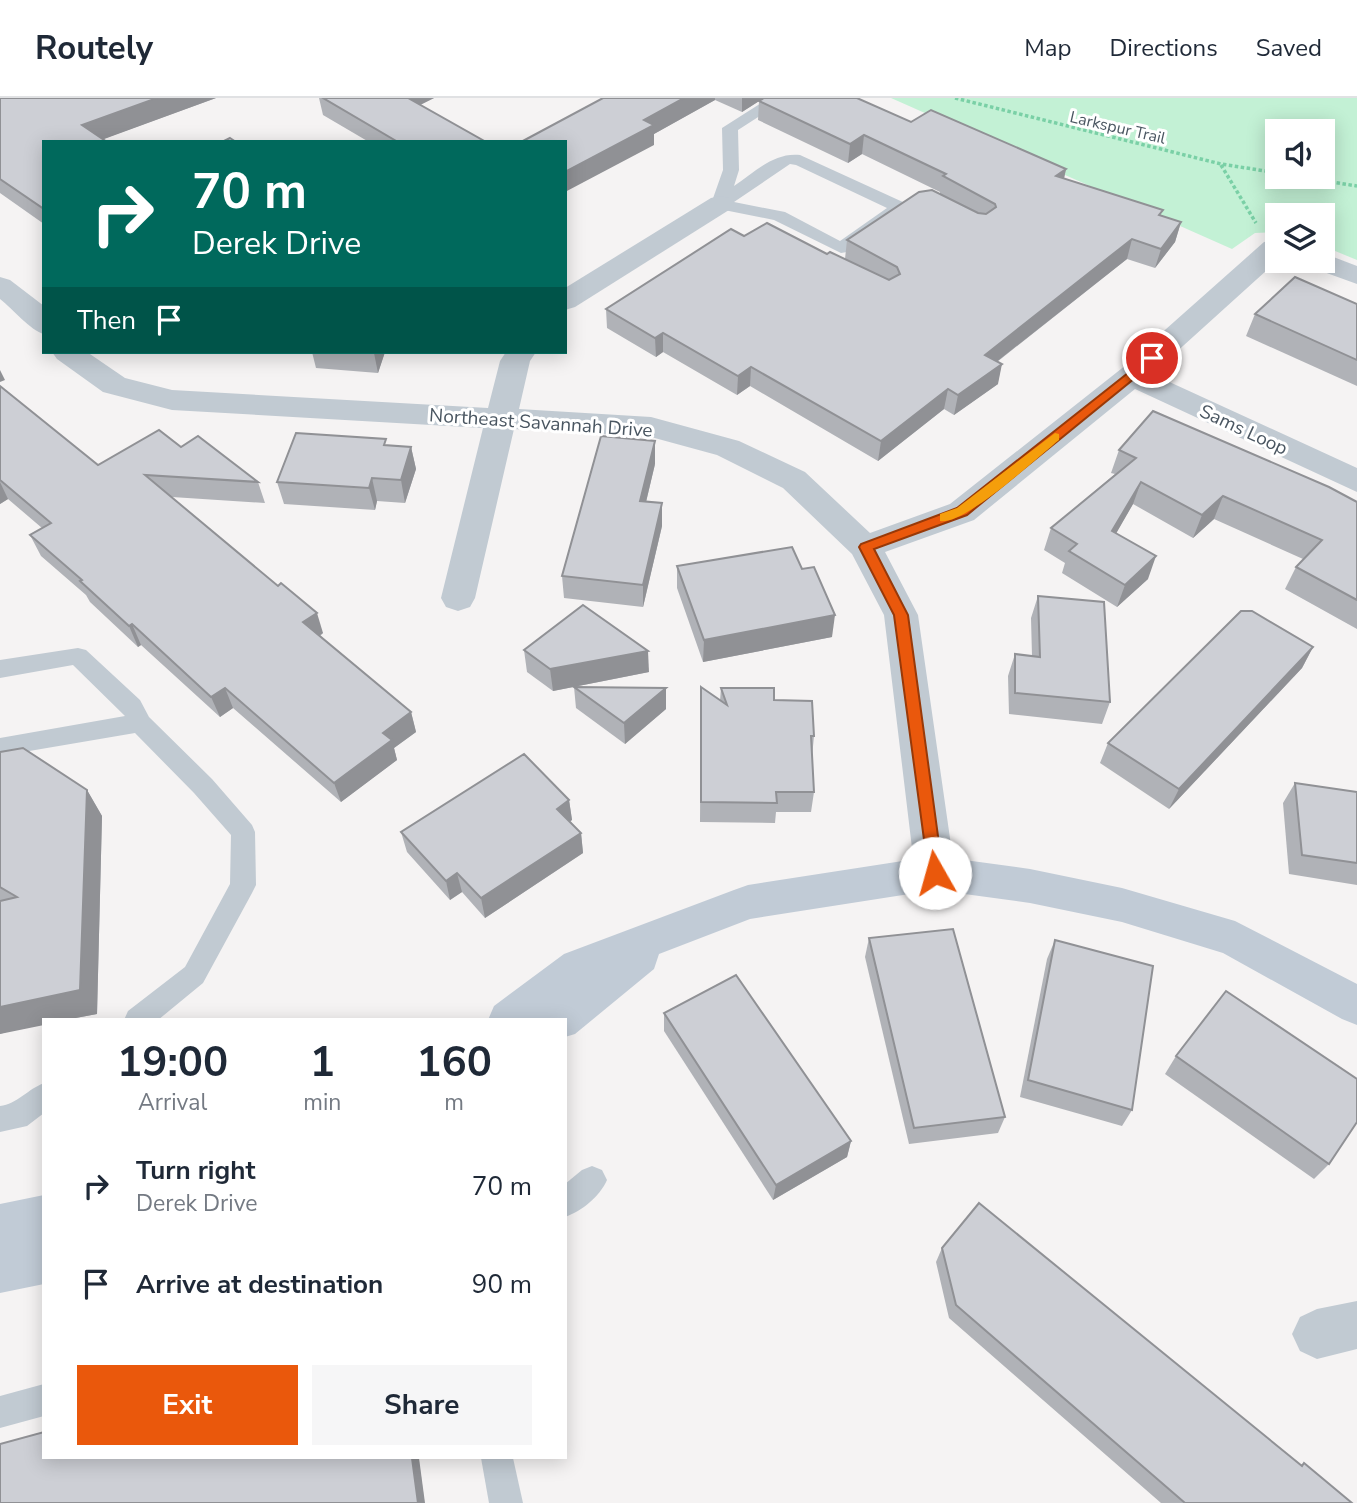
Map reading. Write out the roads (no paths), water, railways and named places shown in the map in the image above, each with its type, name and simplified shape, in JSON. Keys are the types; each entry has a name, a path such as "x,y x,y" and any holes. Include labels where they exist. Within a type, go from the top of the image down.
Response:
{"street":[{"path":"567,300 720,204"},
{"path":"866,547 962,512 1132,376 1265,259"},
{"path":"1335,267 1357,276"},
{"path":"0,286 30,308 42,323"},
{"name":"Northeast Savannah Drive","path":"70,354 114,385 172,400 651,427 728,448 794,480 866,547 901,615 935,873"},
{"path":"458,598 515,361 520,354"},
{"name":"Sams Loop","path":"1132,376 1357,481"},
{"path":"512,1018 579,967 748,902 935,873 1030,886 1122,905 1235,939 1357,1006"},
{"path":"562,1018 664,934"},
{"path":"0,1227 42,1218"},
{"path":"0,1269 42,1260"}],"lane":[{"path":"720,204 731,170 730,128 780,98"},
{"path":"720,204 768,169 790,159 800,160 899,207"},
{"path":"720,204 779,216 836,255 899,207 921,203"},
{"path":"0,669 78,656 132,706 140,723 203,786 243,832 243,885 194,975 140,1018"},
{"path":"0,747 140,723"},
{"path":"0,1119 17,1117 42,1098"},
{"path":"567,1201 592,1180"},
{"path":"0,1412 42,1401"},
{"path":"497,1459 506,1503"}]}
